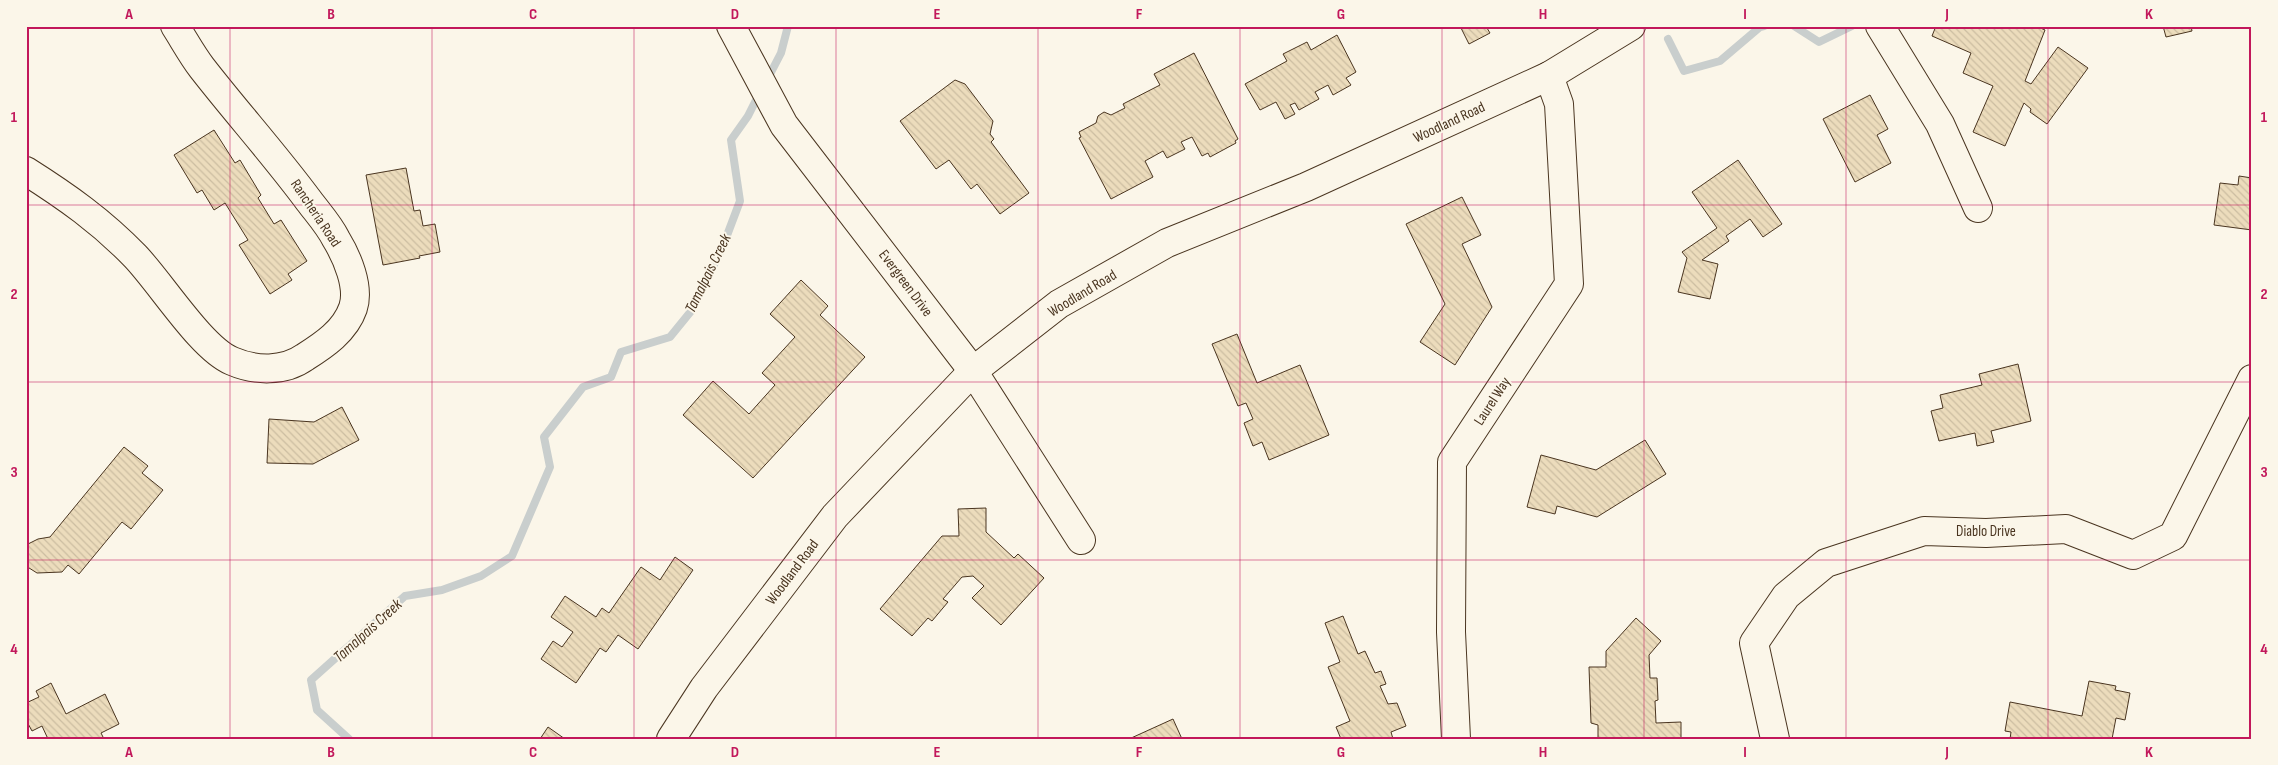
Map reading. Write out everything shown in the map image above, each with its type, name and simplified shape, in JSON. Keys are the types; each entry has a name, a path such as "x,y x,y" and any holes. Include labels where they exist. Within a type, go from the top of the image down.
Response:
{"street":[{"name":"Rancheria Road","path":"26,171 73,200 102,224 137,258 211,348 231,361 254,368 275,369 297,363 329,342 345,324 354,307 355,288 348,264 336,238 285,169 201,67 175,26"},
{"name":"Evergreen Drive","path":"731,26 784,125 973,371 1081,540"},
{"name":"Woodland Road","path":"671,739 704,688 835,516 973,371 1059,304 1167,243 1306,187 1549,76 1631,26"},
{"path":"1880,27 1940,124 1978,208"},
{"name":"Laurel Way","path":"1456,739 1451,632 1452,462 1569,284 1559,104 1549,76"},
{"name":"Diablo Drive","path":"1775,739 1754,643 1786,596 1826,563 1924,530 1986,533 2066,529 2133,555 2173,536 2252,379"}],"building":[{"path":"1460,26 1491,26 1487,28 1490,33 1469,44"},
{"path":"1936,26 2036,26 2045,30 2025,81 2031,84 2058,47 2088,68 2047,124 2030,112 2031,109 2024,103 2005,146 1973,132 1993,86 1963,73 1971,53 1932,36"},
{"path":"2163,26 2191,26 2192,31 2166,37"},
{"path":"1337,35 1356,72 1346,78 1351,85 1333,95 1328,85 1315,92 1319,99 1299,110 1295,103 1290,105 1295,114 1285,119 1276,102 1260,110 1245,84 1287,61 1283,54 1307,42 1311,50"},
{"path":"1194,53 1238,139 1235,141 1236,143 1210,157 1208,153 1202,156 1192,137 1181,142 1185,149 1167,158 1163,151 1145,161 1153,177 1111,199 1079,138 1081,137 1079,132 1096,123 1098,116 1104,112 1111,115 1125,108 1123,104 1160,85 1154,74"},
{"path":"955,80 965,84 993,121 990,134 994,139 991,142 1029,193 1000,214 977,184 971,189 949,160 936,169 900,121"},
{"path":"1870,95 1888,129 1877,135 1891,163 1855,182 1823,119"},
{"path":"214,130 235,163 240,160 261,195 258,198 274,224 281,220 307,261 288,274 292,280 270,294 239,245 248,240 225,203 214,210 202,190 197,193 174,155"},
{"path":"1738,160 1782,224 1763,237 1750,219 1726,236 1729,241 1702,260 1718,264 1710,299 1678,292 1687,258 1682,252 1717,228 1692,192"},
{"path":"406,168 414,211 420,210 423,226 435,224 440,252 383,265 366,175"},
{"path":"2239,176 2252,178 2252,230 2214,225 2220,183 2238,185"},
{"path":"1462,197 1481,235 1462,244 1492,307 1455,365 1420,342 1445,304 1406,224"},
{"path":"801,280 828,306 820,315 865,357 753,478 683,415 713,381 749,414 775,385 762,373 795,337 770,314"},
{"path":"1237,334 1257,383 1300,365 1329,435 1269,460 1262,442 1253,446 1244,423 1253,419 1246,403 1238,406 1212,344"},
{"path":"2018,364 2031,421 1991,431 1994,442 1977,446 1975,433 1939,441 1931,411 1943,408 1940,395 1982,385 1979,374"},
{"path":"342,407 359,440 313,464 267,463 269,419 314,422"},
{"path":"1645,440 1666,474 1597,517 1557,506 1555,514 1527,507 1541,455 1596,470"},
{"path":"124,447 148,466 142,473 163,490 131,529 122,522 79,574 68,565 62,572 37,573 26,566 26,545 38,539 50,537"},
{"path":"986,508 986,532 1014,558 1018,554 1044,578 1001,625 972,598 984,586 973,576 962,577 943,599 948,602 932,621 928,618 912,636 880,609 942,536 959,536 958,509"},
{"path":"675,557 693,570 638,649 618,635 606,652 600,648 576,683 541,659 553,641 562,647 573,632 551,617 565,596 596,617 602,608 609,613 641,567 660,580"},
{"path":"1343,616 1358,654 1365,651 1375,673 1381,671 1386,684 1380,686 1388,704 1397,703 1406,726 1391,732 1393,739 1341,739 1336,727 1350,721 1328,667 1340,662 1325,623"},
{"path":"1636,618 1661,641 1649,655 1650,678 1657,678 1656,723 1681,722 1681,739 1598,739 1598,725 1591,723 1589,667 1606,667 1606,651"},
{"path":"2089,681 2116,686 2115,690 2130,693 2125,720 2116,718 2112,739 2010,739 2011,732 2005,731 2010,702 2082,716"},
{"path":"51,683 66,714 105,694 119,724 101,733 104,739 48,739 42,726 32,731 26,720 26,703 39,697 36,691"},
{"path":"1173,719 1182,739 1129,739"},
{"path":"548,727 565,739 540,739"}],"waterway":[{"name":"Tamalpais Creek","path":"767,80 781,53 788,26"},
{"name":"Tamalpais Creek","path":"1668,39 1684,71 1720,61 1760,27 1764,26"},
{"name":"Tamalpais Creek","path":"1794,26 1819,42 1852,26"},
{"name":"Tamalpais Creek","path":"349,739 317,710 311,680 405,596 442,590 481,576 512,556 550,467 544,437 583,387 611,377 621,352 670,337 692,310 723,246 740,201 731,140 748,116 760,92"}]}
